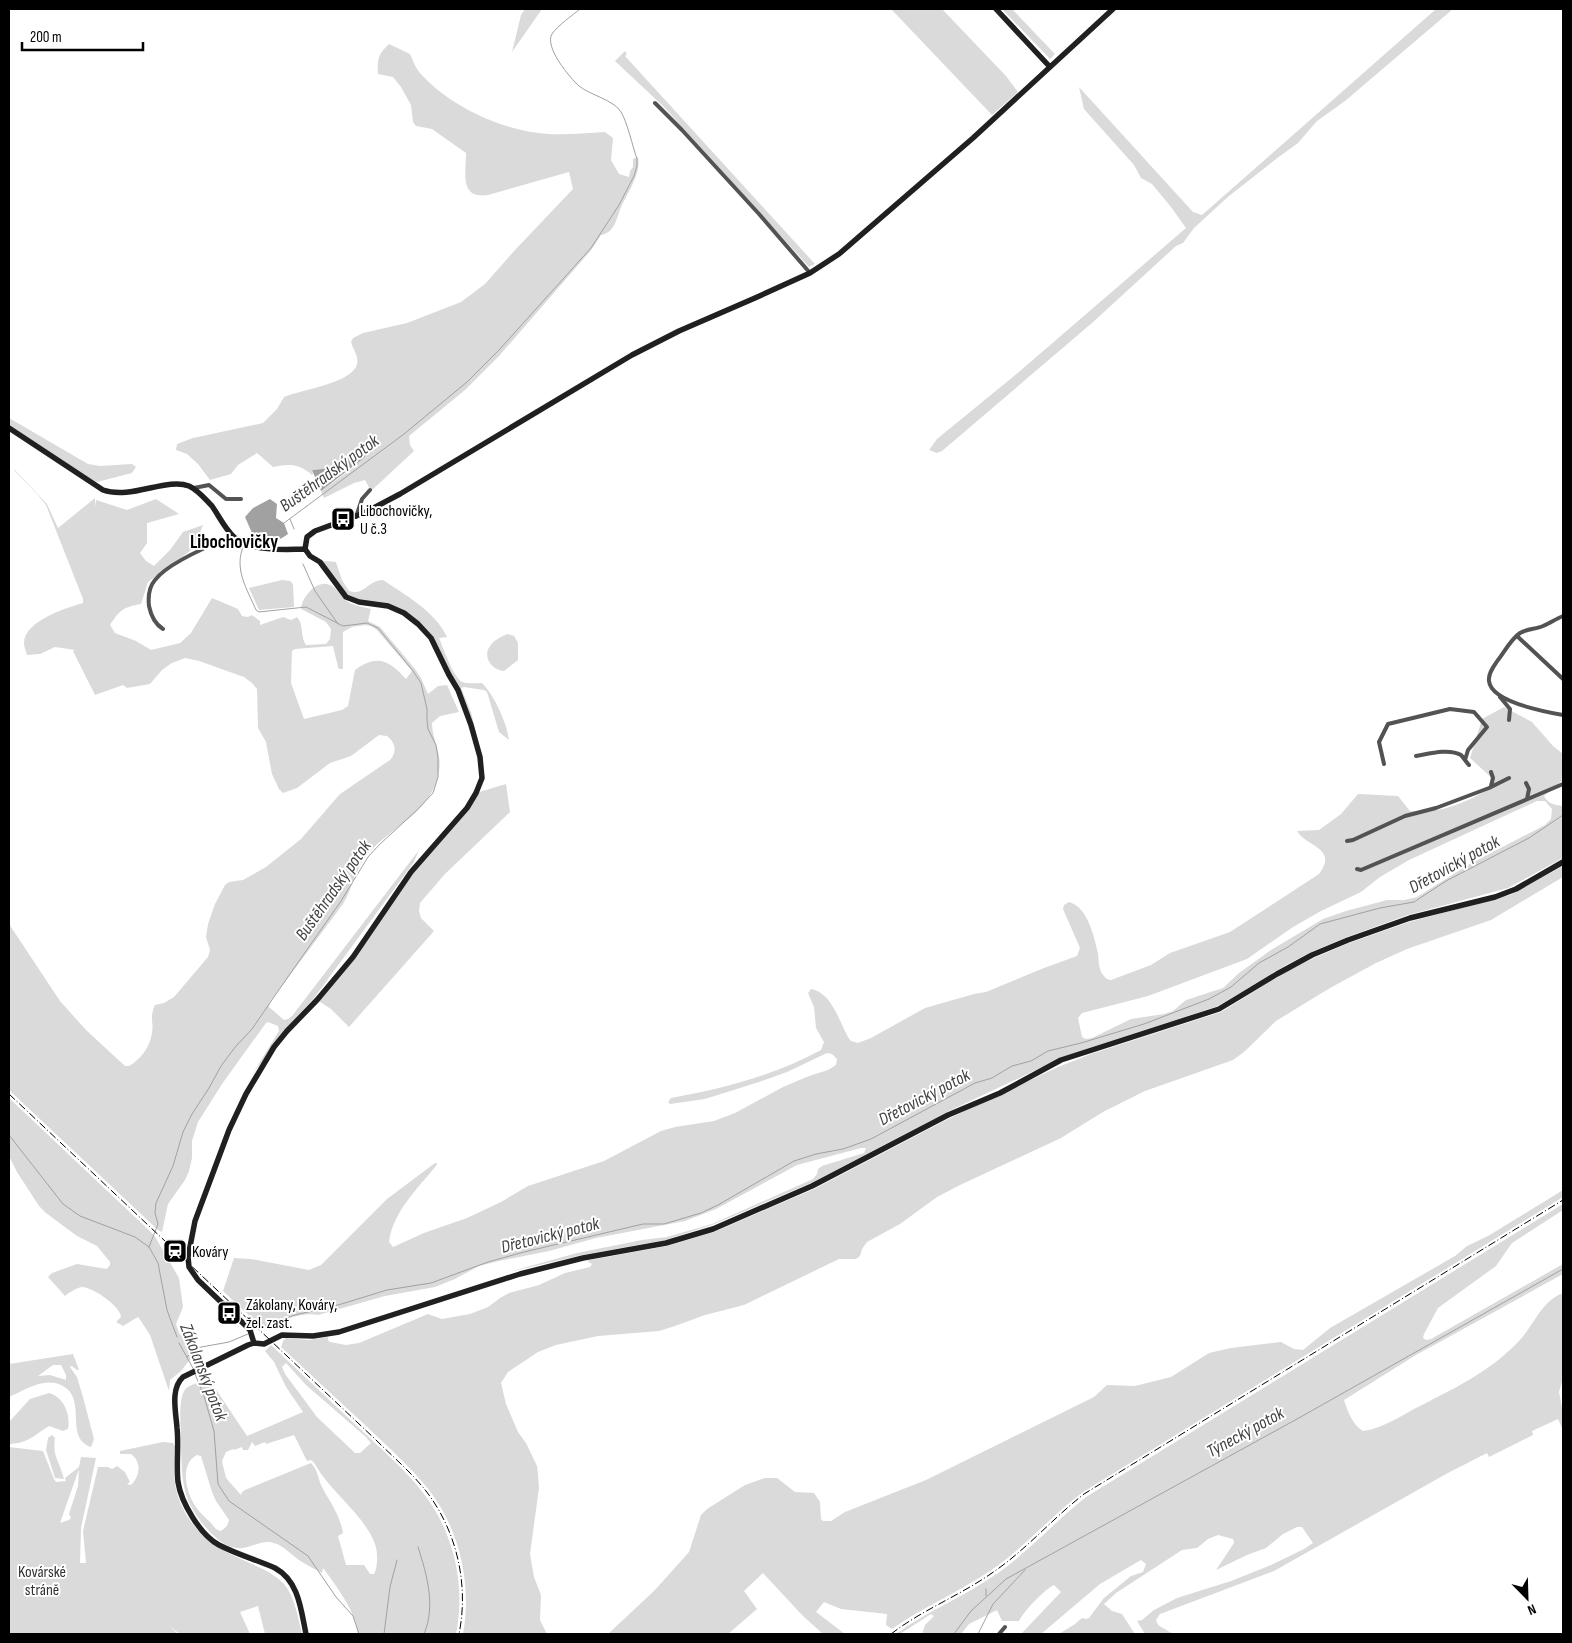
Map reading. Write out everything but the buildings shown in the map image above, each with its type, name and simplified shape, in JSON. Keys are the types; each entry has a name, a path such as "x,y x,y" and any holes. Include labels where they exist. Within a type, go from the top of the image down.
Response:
{"street":[{"path":"996,9 1050,67"},
{"path":"304,549 305,542 311,534 356,517 400,494 632,354 810,273 839,254 973,138 1113,9"},
{"path":"655,103 759,214 810,273"},
{"path":"9,428 91,484 108,492 126,493 176,484 183,484 194,488 211,505 233,536 241,542 259,548 304,549 310,556 320,562 346,597 359,602 388,606 404,613 431,638 458,690 480,757 482,778 467,808 411,872 353,957 318,1000 274,1047 246,1094 223,1144 195,1221 188,1250 189,1264 198,1280 250,1330 254,1343"},
{"path":"194,488 209,485 226,499 242,499"},
{"path":"356,517 362,500 370,490"},
{"path":"163,629 152,617 148,603 149,592 157,577 188,556 233,536"},
{"path":"1509,720 1510,709 1489,684 1490,672 1513,639 1520,633 1542,627 1563,616"},
{"path":"1517,636 1563,680"},
{"path":"1495,691 1513,702 1545,712 1563,715"},
{"path":"1384,764 1379,742 1388,724 1450,709 1474,712 1488,727 1468,750 1465,760"},
{"path":"1416,756 1446,752 1458,754 1462,756 1468,765"},
{"path":"1489,788 1493,782 1491,772"},
{"path":"1347,841 1405,816 1436,808 1489,788 1509,778"},
{"path":"1526,783 1529,789 1527,799"},
{"path":"1357,869 1361,870 1563,784"},
{"path":"306,1634 297,1594 283,1573 276,1568 218,1544 201,1528 187,1508 178,1480 175,1391 178,1381 190,1373 254,1343 264,1344 282,1335 313,1336 339,1332 520,1274 583,1258 666,1243 713,1229 812,1186 948,1115 1000,1093 1061,1060 1220,1009 1277,974 1330,947 1410,918 1495,897 1516,889 1563,862"},
{"path":"999,1634 1005,1627"}],"green space":[{"path":"525,9 542,9 512,52 521,15"},
{"path":"891,9 942,9 1006,76 1018,92 992,115"},
{"path":"1002,9 1012,9 1055,54 1050,59"},
{"path":"1436,9 1453,9 1345,101 1317,121 1298,143 1229,196 1194,228 1183,243 1176,246 1092,323 942,451 937,453 929,450 937,439 1020,371 1186,228 1152,184 1141,178 1134,165 1084,109 1079,87 1193,212 1202,215"},
{"path":"389,44 410,54 419,72 445,96 478,115 495,122 530,132 548,134 605,132 613,138 611,160 619,174 629,177 633,167 633,159 638,157 638,170 634,182 610,231 601,235 592,249 499,356 465,390 409,436 410,445 414,451 371,491 365,480 354,483 324,498 321,491 353,468 364,448 332,469 312,470 312,475 294,465 273,467 257,453 238,465 231,474 210,480 198,464 187,454 176,450 177,444 193,438 263,423 277,409 284,397 336,381 353,371 357,364 357,356 351,342 353,338 363,333 407,323 461,302 485,284 573,189 569,172 488,195 472,193 466,183 466,153 432,129 416,126 413,122 411,105 401,87 393,77 378,74 379,58 382,51"},
{"path":"625,51 627,54 625,56 815,264 809,267 664,107 615,61"},
{"path":"9,418 88,464 100,466 132,464 136,467 132,473 97,482 81,474 9,425"},
{"path":"13,469 47,504 58,528 95,498 95,507 96,500 127,510 156,499 179,514 147,523 147,543 140,553 146,561 154,566 170,550 183,532 203,525 194,548 148,582 141,604 122,610 117,616 110,625 115,633 136,641 151,650 180,643 191,633 212,598 238,609 242,616 248,617 252,615 260,621 260,625 283,617 291,620 297,617 301,623 306,645 326,644 330,639 331,629 326,622 301,609 306,596 313,588 327,584 334,587 348,602 371,609 368,621 380,627 415,669 428,694 438,686 447,685 459,712 440,716 432,723 440,764 435,786 428,798 419,809 386,836 366,856 343,904 270,1002 269,1007 284,1020 292,1016 419,850 414,862 314,998 288,1026 252,1075 279,1031 278,1026 266,1023 222,1084 198,1122 192,1141 192,1158 189,1171 168,1204 162,1232 9,1090 9,924 60,1001 86,1030 125,1066 129,1066 147,1048 151,1038 152,1013 155,1005 164,1003 174,997 208,957 210,950 206,937 208,924 215,904 225,885 229,882 243,880 266,867 301,839 340,794 390,760 394,754 394,748 387,736 379,735 351,756 330,763 297,788 283,793 272,774 266,742 258,728 257,689 244,677 185,658 172,663 162,670 150,684 127,688 123,685 95,695 73,651 75,650 55,647 40,654 27,655 24,643 26,635 31,628 47,617 83,603 46,505","holes":["371,626 377,630 412,671 406,679 394,667 382,661 363,665 355,670 348,706 342,710 304,719 291,683 292,651 295,649 333,646 338,667 343,669 343,632 352,627"]},
{"path":"320,562 336,562 342,580 349,591 359,592 377,581 383,580 427,611 442,628 447,637 439,638 455,674 462,682 482,683 487,688 503,718 509,740 499,732 487,692 484,690 461,688 471,712 483,761 471,725 431,638 404,613 346,597"},
{"path":"282,580 290,581 293,584 294,607 259,610 249,588"},
{"path":"507,634 514,636 518,643 518,660 504,671 492,666 487,654 492,644"},
{"path":"1504,707 1532,722 1553,746 1563,754 1563,780 1544,796 1555,805 1563,806 1563,858 1508,888 1408,915 1311,952 1218,1006 1055,1061 947,1112 811,1183 712,1225 665,1240 582,1255 505,1273 577,1253 667,1237 712,1224 813,1179 818,1169 822,1166 864,1153 866,1148 797,1165 716,1209 685,1221 596,1238 549,1251 479,1266 435,1287 385,1296 318,1315 295,1316 273,1325 273,1330 262,1328 255,1322 258,1319 254,1320 223,1291 234,1258 251,1259 309,1270 321,1265 387,1199 435,1163 437,1163 436,1166 407,1201 395,1221 389,1242 393,1247 424,1233 467,1218 501,1202 528,1186 604,1161 661,1131 714,1121 735,1113 783,1087 828,1070 836,1065 837,1059 832,1054 827,1053 787,1072 705,1099 670,1104 668,1102 671,1098 767,1074 821,1050 824,1042 816,1028 814,1007 808,993 811,989 824,996 830,1002 848,1037 851,1041 858,1043 871,1038 925,1008 986,992 1077,956 1080,948 1063,909 1064,905 1069,902 1081,910 1089,923 1102,974 1105,978 1111,980 1151,965 1170,953 1230,932 1319,874 1324,865 1325,858 1323,853 1297,831 1319,830 1341,814 1358,794 1398,796 1410,811 1421,812 1452,806 1491,788 1494,780 1470,758 1482,719","holes":["1537,801 1545,801 1552,809 1551,819 1545,825 1468,865 1417,897 1404,900 1387,900 1323,919 1271,950 1239,973 1223,988 1186,1000 1173,1011 1131,1019 1092,1038 1086,1039 1082,1037 1078,1018 1082,1013 1148,996 1247,959 1293,927 1361,892 1380,877 1409,860"]},
{"path":"506,784 510,812 445,874 420,903 419,911 421,918 434,931 349,1027 331,1009 317,1000 353,957 411,872 476,793"},
{"path":"1563,866 1563,877 1491,920 1407,949 1376,963 1330,988 1276,1021 1233,1060 1145,1091 1103,1112 1061,1138 937,1197 900,1224 867,1242 860,1256 856,1259 839,1259 744,1305 705,1315 659,1331 598,1336 556,1345 538,1352 508,1372 501,1383 506,1404 518,1432 526,1443 537,1466 539,1488 530,1554 534,1577 541,1595 540,1620 547,1634 463,1634 466,1596 461,1559 449,1522 440,1506 422,1481 406,1464 281,1347 286,1338 309,1340 328,1337 330,1342 346,1345 359,1343 428,1314 442,1319 470,1314 488,1307 509,1293 539,1285 565,1273 590,1267 592,1264 587,1261 667,1246 714,1232 814,1189 950,1118 1058,1067 1091,1054 1221,1012 1289,970 1349,943 1409,922 1510,895"},
{"path":"9,1098 154,1235 179,1278 183,1307 176,1324 179,1333 191,1346 192,1357 181,1371 170,1380 169,1391 150,1335 138,1317 123,1326 116,1322 121,1317 112,1303 93,1290 82,1287 73,1290 65,1296 48,1277 52,1273 77,1264 107,1269 110,1262 97,1246 77,1236 46,1213 39,1206 17,1172 9,1156"},
{"path":"1563,1190 1563,1197 1083,1492 990,1571 892,1629 886,1625 887,1614 841,1609 824,1602 816,1612 845,1634 823,1634 802,1615 763,1573 744,1591 757,1609 728,1634 608,1634 655,1590 689,1552 701,1515 707,1509 745,1485 765,1478 777,1478 795,1492 814,1493 820,1502 821,1519 823,1521 831,1521 845,1512 926,1480 1094,1397 1107,1385 1135,1386 1171,1377 1209,1353 1231,1348 1281,1342 1294,1349 1303,1350 1330,1328 1455,1256 1467,1246 1488,1236"},
{"path":"1563,1204 1563,1210 1512,1243 1496,1266 1438,1308 1423,1338 1426,1340 1431,1339 1563,1264 1563,1274 1416,1355 1344,1400 1353,1421 1363,1431 1386,1424 1460,1385 1496,1362 1524,1336 1543,1308 1555,1297 1563,1293 1563,1378 1559,1392 1563,1413 1563,1430 1558,1419 1532,1431 1533,1435 1489,1457 1487,1453 1446,1474 1274,1571 1160,1614 1156,1620 1158,1625 1173,1634 1145,1634 1137,1621 1142,1620 1154,1610 1177,1598 1231,1581 1304,1549 1313,1543 1302,1527 1297,1527 1283,1534 1266,1548 1216,1570 1234,1543 1233,1539 1218,1535 1208,1539 1197,1548 1182,1550 1116,1593 1104,1604 1112,1611 1122,1614 1135,1634 1059,1634 1082,1618 1089,1618 1104,1598 1131,1576 1143,1572 1146,1564 1141,1560 1100,1584 1041,1634 1021,1634 1061,1592 1054,1585 1035,1601 1019,1621 1002,1621 997,1610 969,1624 961,1634 922,1634 925,1625 934,1616 931,1614 900,1634 896,1634 980,1585 1005,1568 1086,1497"},
{"path":"271,1345 401,1467 424,1494 443,1526 455,1561 459,1597 459,1616 456,1634 358,1634 349,1608 323,1568 322,1573 271,1542 242,1548 226,1545 211,1533 193,1511 188,1500 183,1478 180,1419 182,1396 188,1387 209,1379 247,1436 303,1412 286,1387 274,1362 265,1351","holes":["286,1363 306,1385 371,1443 360,1453 355,1453 317,1417 285,1374 282,1367","294,1435 307,1461 311,1460 314,1463 371,1535 377,1555 374,1574 370,1574 364,1565 346,1565 338,1536 343,1533 339,1520 311,1463 245,1490 241,1495 226,1478 222,1461 226,1452 242,1447 243,1450 248,1450 252,1442 255,1446 265,1442 266,1444","197,1455 201,1456 212,1492 229,1520 227,1526 221,1531 216,1529 199,1511 189,1494 186,1472 191,1459"]},
{"path":"73,1354 79,1370 72,1366 70,1367 77,1377 83,1397 94,1439 91,1447 83,1442 78,1435 74,1399 69,1391 61,1385 54,1383 41,1383 9,1397 9,1364","holes":["53,1365 61,1365 66,1375 66,1380 50,1375 38,1376"]},
{"path":"49,1393 59,1398 65,1407 69,1424 68,1429 63,1431 49,1426 25,1441 9,1444 9,1422 30,1399"},
{"path":"52,1435 55,1438 55,1455 64,1479 55,1478 46,1450 48,1438"},
{"name":"Kovárské stráně","path":"163,1442 173,1443 175,1446 175,1484 178,1497 189,1519 216,1546 269,1572 284,1584 293,1601 302,1634 265,1634 258,1606 240,1612 250,1634 180,1634 169,1626 178,1634 9,1634 9,1447 43,1451 56,1482 66,1481 65,1478 79,1467 81,1457 96,1458 81,1528 80,1563 86,1563 83,1531 98,1467 112,1469 117,1466 125,1472 130,1482 127,1484 131,1485 138,1473 135,1457 131,1454 120,1454 120,1451","holes":["79,1469 78,1486 69,1514 71,1518 60,1523"]}],"water":[{"path":"364,448 367,450 367,454 364,458 321,491 312,470 333,468"},
{"path":"270,499 277,504 276,518 284,523 288,534 273,542 256,542 245,517 253,508"}],"waterway":[{"name":"Buštěhradský potok","path":"284,523 404,434 467,382 499,350 591,248 619,205 637,166 637,159 623,116 613,104 579,86 559,62 550,40 554,31 580,9"},
{"path":"290,519 294,529"},
{"name":"Buštěhradský potok","path":"246,542 252,536"},
{"name":"Buštěhradský potok","path":"149,1247 158,1224 155,1213 156,1203 173,1166 183,1132 221,1066 252,1029 341,901 368,857 433,793 438,777 436,745 428,729 427,709 421,683 378,628 367,623 343,626 306,607 259,612 256,610 242,578 240,562 244,545"},
{"path":"303,564 315,591 338,624"},
{"name":"Dřetovický potok","path":"264,1326 295,1315 338,1305 387,1290 431,1283 488,1262 524,1252 643,1224 664,1224 701,1213 794,1161 816,1154 843,1149 871,1139 975,1083 992,1078 1012,1066 1031,1061 1048,1051 1144,1024 1209,999 1231,987 1259,963 1288,947 1320,924 1380,908 1414,902 1446,881 1529,838 1563,815"},
{"name":"Zákolanský potok","path":"9,1135 63,1204 80,1216 135,1237 149,1247 158,1263 167,1310 177,1337"},
{"name":"Týnecký potok","path":"954,1634 971,1611 1006,1579 1297,1419 1563,1269"},
{"name":"Dřetovický potok","path":"187,1357 196,1348 229,1342 248,1334"},
{"name":"Zákolanský potok","path":"179,1343 194,1370"},
{"name":"Zákolanský potok","path":"195,1374 204,1396 214,1431 218,1484 229,1501 308,1556 336,1597 353,1616 359,1634"},
{"path":"418,1547 427,1579 430,1602 428,1623 424,1634"},
{"path":"384,1634 390,1587 397,1560"},
{"path":"978,1634 993,1604 1025,1570"},
{"name":"Týnecký potok","path":"986,1589 986,1596"}],"railway":[{"path":"9,1094 375,1439 426,1491 446,1523 458,1559 462,1597 459,1634"},
{"path":"891,1634 1004,1564 1084,1494 1563,1200"}],"place":[{"name":"Libochovičky, U č.3","path":"343,519"},
{"name":"Kováry","path":"175,1251"},
{"name":"Zákolany, Kováry, žel. zast.","path":"229,1313"}],"district":[{"name":"Libochovičky","path":"234,541"}]}
